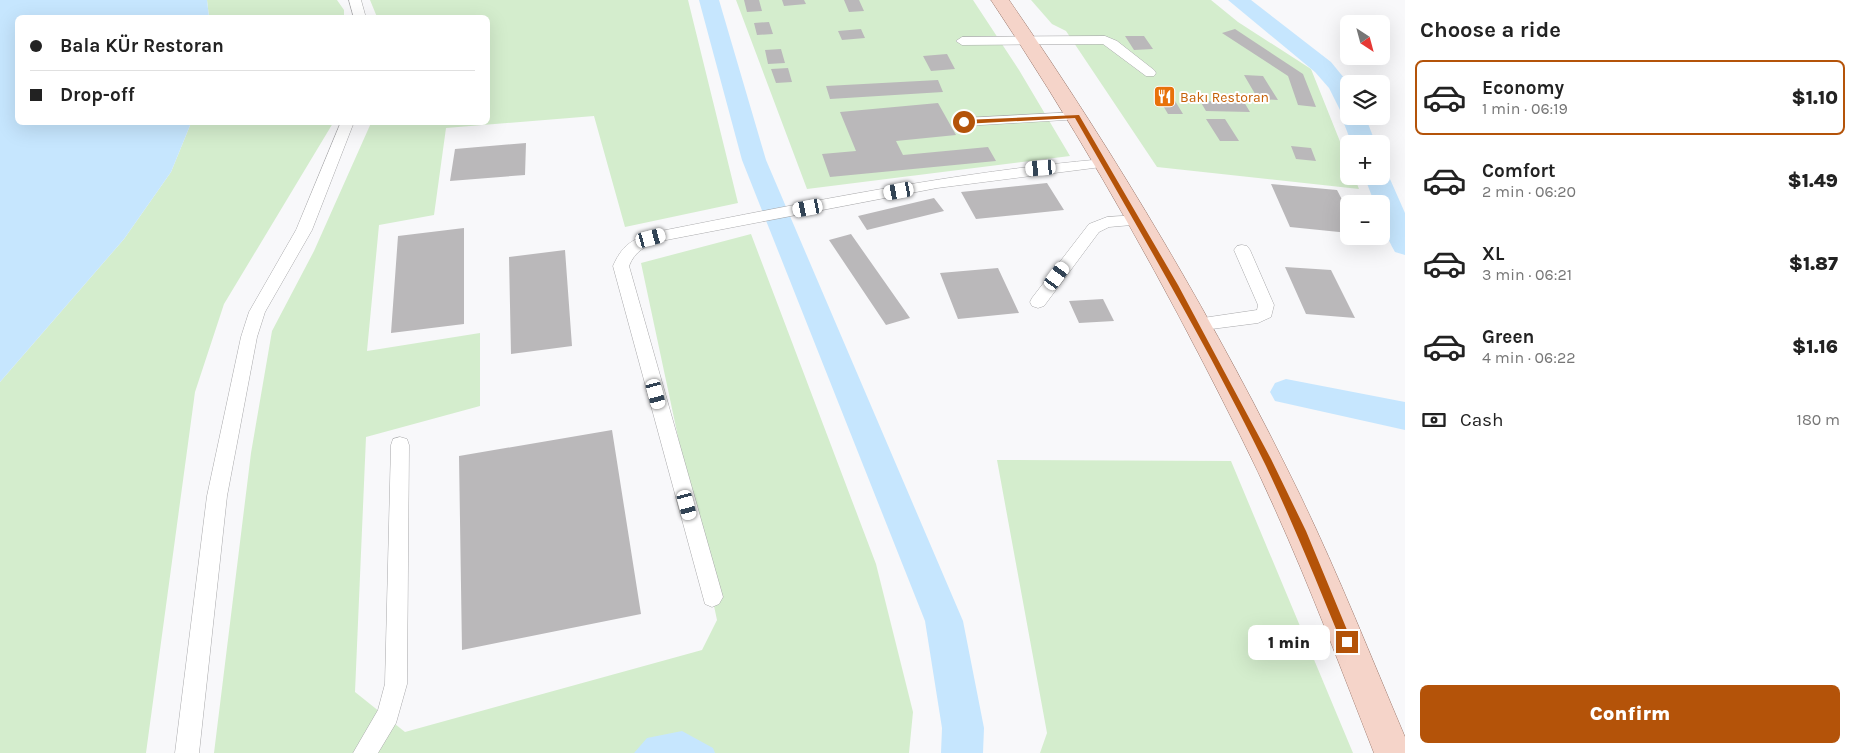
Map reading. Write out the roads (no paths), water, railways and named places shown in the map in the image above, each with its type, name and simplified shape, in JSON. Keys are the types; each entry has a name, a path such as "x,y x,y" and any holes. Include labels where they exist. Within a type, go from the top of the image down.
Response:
{"main road":[{"path":"1000,0 1077,116 1138,220 1268,462 1301,531 1393,753"}],"lane":[{"path":"356,0 359,15"},
{"path":"962,41 1104,40 1113,44 1150,73"},
{"path":"964,122 1077,116"},
{"path":"187,753 217,496 249,337 257,312 304,230 347,125"},
{"path":"712,596 621,266 626,251 641,241 825,204 1028,169 1104,162"},
{"path":"1038,302 1094,228 1107,222 1138,220"},
{"path":"1196,325 1258,317 1265,312 1266,305 1242,250"},
{"path":"365,753 388,715 396,684 400,445"}],"water":[{"path":"0,0 207,0 209,15 15,15 15,125 190,125 171,172 124,239 0,382"},
{"path":"682,731 713,748 715,753 634,753 647,738"}],"waterway":[{"path":"709,0 754,160 944,621 963,728 962,753"},
{"path":"1238,0 1323,67 1340,88"},
{"path":"1357,125 1360,135"},
{"path":"1381,185 1405,245"},
{"path":"1286,392 1405,416"}],"place":[{"name":"Bakı Restoran","path":"1164,97"}]}
